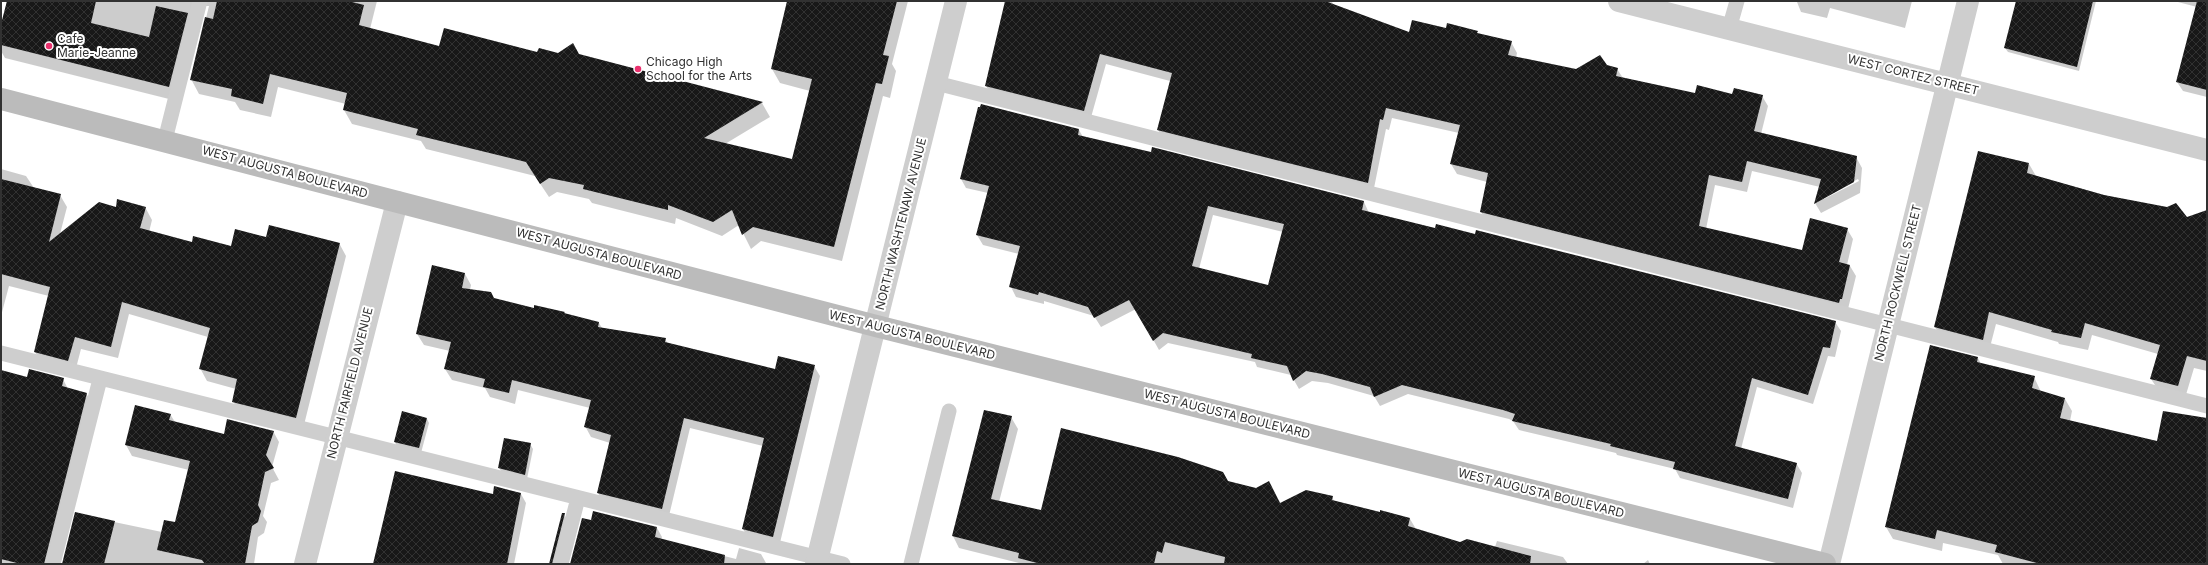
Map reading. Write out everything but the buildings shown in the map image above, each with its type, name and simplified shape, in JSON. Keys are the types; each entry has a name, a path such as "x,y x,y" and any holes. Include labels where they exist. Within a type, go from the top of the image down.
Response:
{"street":[{"name":"NORTH WASHTENAW AVENUE","path":"817,561 956,1"},
{"name":"WEST CORTEZ STREET","path":"1619,1 2207,150"},
{"name":"NORTH ROCKWELL STREET","path":"1829,564 1968,1"},
{"name":"WEST AUGUSTA BOULEVARD","path":"1,99 165,140 397,202 876,326 1826,564"},
{"name":"NORTH FAIRFIELD AVENUE","path":"305,564 397,202"}],"lane":[{"path":"165,140 200,1"},
{"path":"1729,29 1737,1"},
{"path":"936,83 2207,406"},
{"path":"1,353 578,498 817,561 843,564"},
{"path":"53,564 100,379"},
{"path":"912,564 949,411"},
{"path":"561,564 578,498"}],"place":[{"name":"Cafe Marie-Jeanne","path":"49,46"},
{"name":"Chicago High School for the Arts","path":"638,69"}]}
